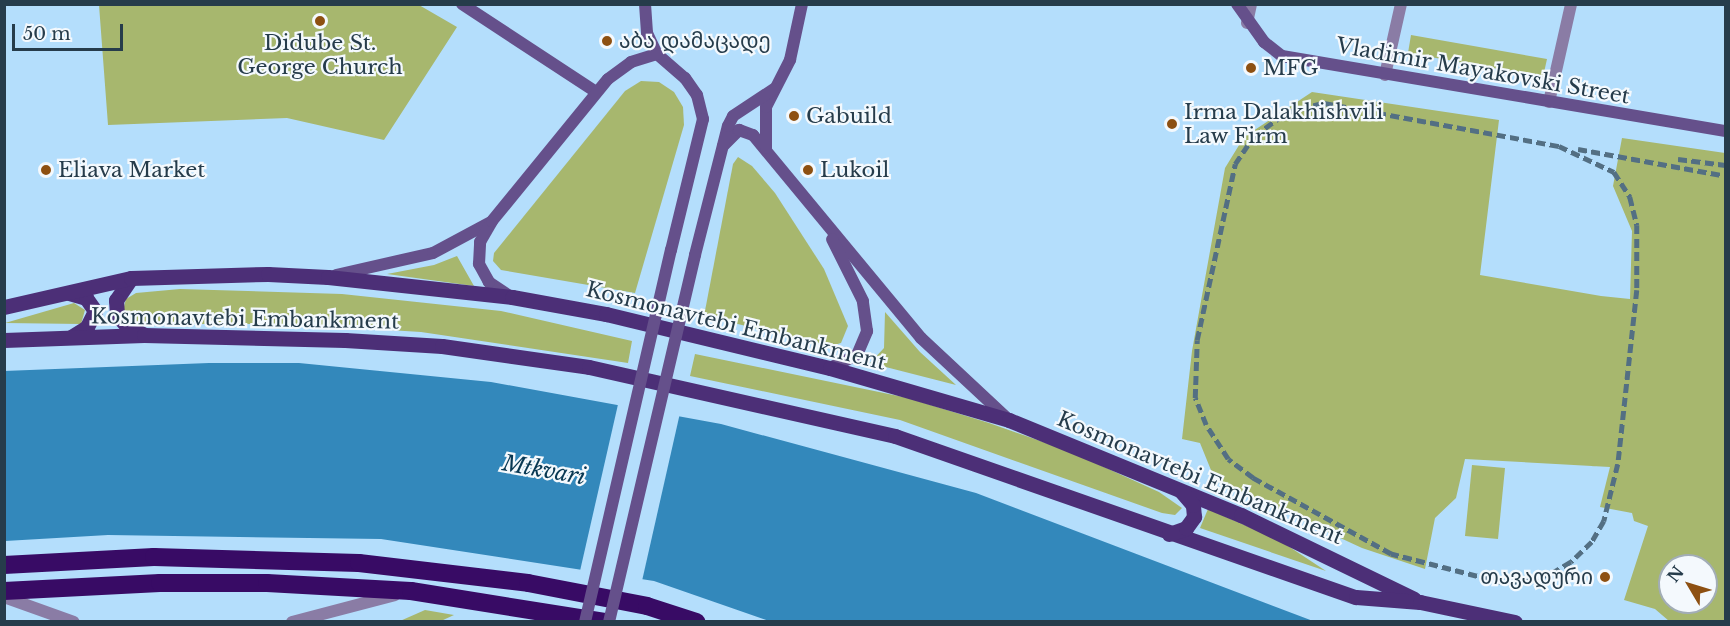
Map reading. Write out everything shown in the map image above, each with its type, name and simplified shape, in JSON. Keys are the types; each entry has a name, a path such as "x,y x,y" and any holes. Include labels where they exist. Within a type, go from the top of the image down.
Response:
{"highway":[{"path":"4,565 154,557 359,563 528,583 647,606 696,621"},
{"path":"4,591 160,583 411,591 607,621"}],"main road":[{"path":"462,4 596,92"},
{"path":"585,621 703,118 696,95 685,78 657,54 647,33 645,4"},
{"path":"766,148 766,107 790,60 802,4"},
{"name":"Vladimir Mayakovski Street","path":"1237,4 1247,22 1282,56 1725,131"},
{"path":"512,297 489,282 479,264 480,242 492,221 596,92 631,62 657,54"},
{"path":"607,621 694,255 723,146 733,116 774,89"},
{"path":"723,146 739,130 753,135 766,148 826,228 938,357 1009,420"},
{"path":"328,277 432,253 492,221"},
{"path":"826,228 863,301 867,316 862,347 849,360 830,368"},
{"name":"Kosmonavtebi Embankment","path":"4,307 131,278 188,274 328,277 512,297 606,314 830,368 1009,420 1175,485 1365,572 1420,602"},
{"path":"131,278 116,300 117,315 127,326 144,335"},
{"path":"66,292 86,298 95,311 87,327 71,337"},
{"name":"Kosmonavtebi Embankment","path":"4,340 144,335 442,346 589,367 895,436 1169,534 1356,597 1420,602 1515,621"},
{"path":"1169,534 1186,528 1195,511 1175,485"}],"street":[{"path":"1247,22 1251,4"},
{"path":"1385,75 1401,4"},
{"path":"1549,102 1570,4"},
{"path":"292,621 411,591"},
{"path":"4,597 74,621"}],"green space":[{"path":"99,5 419,5 457,27 384,140 287,118 108,125"},
{"path":"1411,35 1547,59 1543,77 1408,53"},
{"path":"641,81 659,82 674,92 683,107 684,125 635,293 501,270 493,261 494,253 625,91"},
{"path":"1312,92 1499,120 1480,275 1630,299 1632,231 1613,186 1622,138 1725,153 1725,621 1669,621 1661,614 1718,614 1718,554 1658,554 1658,612 1624,600 1648,526 1634,521 1632,513 1600,507 1610,467 1465,459 1456,498 1435,518 1425,569 1362,548 1215,480 1200,443 1182,439 1192,351 1225,168 1244,137"},
{"path":"738,157 752,166 775,193 824,269 848,326 841,343 831,346 704,316 733,164"},
{"path":"457,256 474,286 387,274 434,265"},
{"path":"180,289 342,294 501,311 632,341 628,363 421,332 291,324 140,324 130,320 123,310 126,299 136,293"},
{"path":"74,303 85,310 81,324 5,323"},
{"path":"885,312 920,352 956,385 870,363 884,348"},
{"path":"695,354 908,398 989,423 1069,451 1159,492 1182,508 1175,515 1162,513 900,420 690,376"},
{"path":"1472,465 1505,468 1498,539 1465,536"},
{"path":"1208,509 1279,540 1326,571 1200,528"},
{"path":"425,610 454,615 441,621 400,621"}],"water":[{"name":"Mtkvari","path":"209,363 299,363 491,382 721,424 976,493 1313,621 769,621 654,581 381,539 108,535 5,541 4,371"}],"pier":[{"path":"619,400 680,413 642,581 580,571"}],"railway":[{"path":"1324,103 1559,146 1614,172 1630,197 1637,225 1637,290 1618,464 1604,521 1592,542 1571,562 1551,574 1530,581 1503,583 1391,554 1253,478 1228,459 1206,425 1195,398 1197,340 1235,164 1254,136 1287,112 1324,103"},
{"path":"1578,149 1726,176"},
{"path":"1678,159 1726,165"}],"place":[{"name":"Didube St. George Church","path":"320,21"},
{"name":"აბა დამაცადე","path":"607,41"},
{"name":"MFG","path":"1251,68"},
{"name":"Gabuild","path":"794,116"},
{"name":"Irma Dalakhishvili Law Firm","path":"1172,124"},
{"name":"Eliava Market","path":"46,170"},
{"name":"Lukoil","path":"808,170"},
{"name":"თავადური","path":"1605,577"}]}
